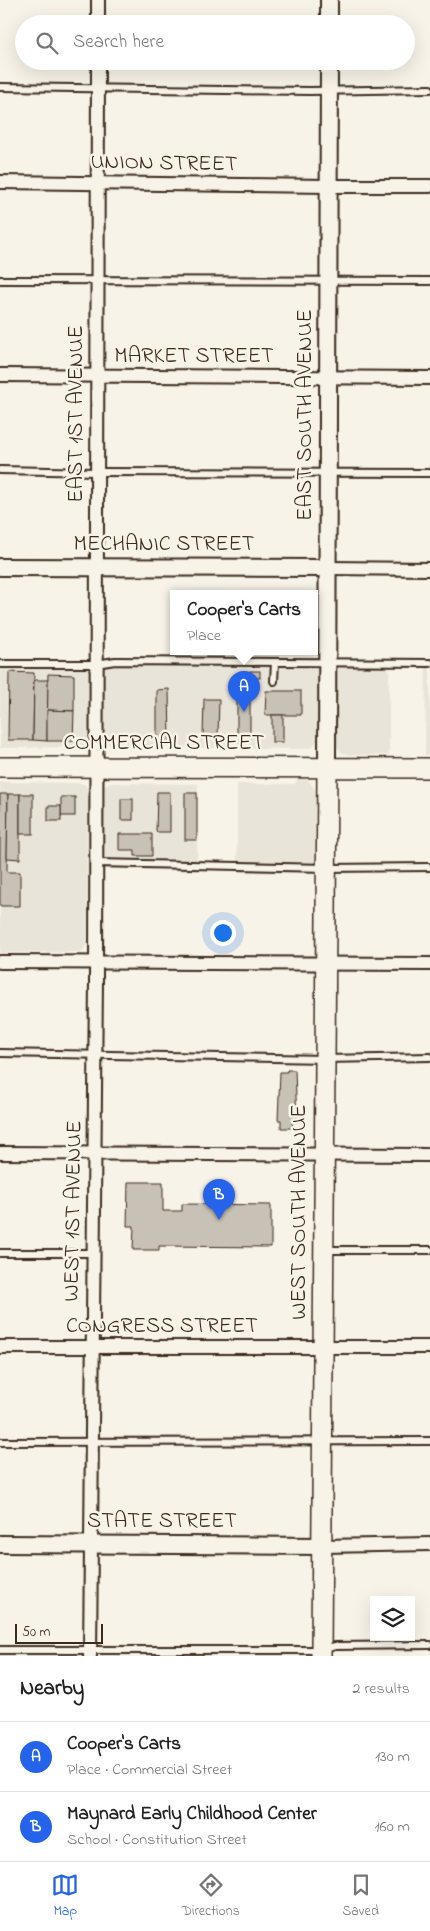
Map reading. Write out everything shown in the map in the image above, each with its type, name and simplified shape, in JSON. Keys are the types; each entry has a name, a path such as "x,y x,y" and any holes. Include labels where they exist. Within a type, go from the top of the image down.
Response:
{"main road":[{"name":"COMMERCIAL STREET","path":"0,767 430,768"},
{"name":"WEST SOUTH AVENUE","path":"321,1653 327,768"}],"street":[{"path":"98,0 98,15"},
{"path":"329,0 329,15"},
{"name":"EAST 1ST AVENUE","path":"96,767 98,70"},
{"name":"EAST SOUTH AVENUE","path":"327,768 329,70"},
{"name":"UNION STREET","path":"0,182 430,186"},
{"name":"MARKET STREET","path":"0,375 430,378"},
{"name":"MECHANIC STREET","path":"0,566 328,568"},
{"path":"328,568 430,569"},
{"name":"WEST 1ST AVENUE","path":"90,1653 96,1053 96,767"},
{"path":"0,962 430,964"},
{"path":"0,1153 430,1155"},
{"name":"CONGRESS STREET","path":"0,1347 430,1347"},
{"name":"STATE STREET","path":"0,1544 323,1546"},
{"path":"323,1546 430,1544"}],"lane":[{"path":"0,87 430,90"},
{"path":"0,280 430,281"},
{"path":"0,470 430,473"},
{"path":"0,664 96,664 115,661 430,663"},
{"path":"274,662 274,681"},
{"path":"96,863 326,868 430,867"},
{"path":"0,1053 96,1053 325,1059 430,1057"},
{"path":"324,1250 430,1250"},
{"path":"0,1253 94,1253"},
{"path":"0,1442 430,1441"},
{"path":"0,1650 90,1653 321,1653 335,1646 430,1645"}],"shaded area":[{"path":"0,659 89,659 90,741 87,747 0,748"},
{"path":"104,659 318,660 317,741 312,747 305,749 112,747 106,742 103,733"},
{"path":"335,660 389,660 389,755 350,755 341,752 337,746 335,737"},
{"path":"426,660 430,660 430,755 425,755"},
{"path":"299,777 309,781 315,790 316,873 237,872 237,784 295,784"},
{"path":"0,782 79,783 84,784 88,788 87,944 82,952 0,953"},
{"path":"110,783 198,784 197,871 103,869 103,790 105,785"}],"building":[{"path":"250,671 260,671 260,678 250,678"},
{"path":"9,672 34,673 33,740 8,740"},
{"path":"48,674 74,675 74,711 47,710"},
{"path":"34,680 48,680 47,741 33,740"},
{"path":"237,682 250,682 250,741 237,741"},
{"path":"169,689 170,741 157,741 157,690"},
{"path":"266,691 301,691 301,715 265,715"},
{"path":"204,699 219,699 218,737 203,737"},
{"path":"47,710 74,711 73,741 47,741"},
{"path":"272,715 283,715 283,742 272,742"},
{"path":"157,792 170,792 170,832 156,832"},
{"path":"185,793 197,793 197,840 185,840"},
{"path":"0,794 8,794 7,872 20,872 20,906 0,906"},
{"path":"8,794 20,794 20,859 7,858"},
{"path":"20,794 33,794 33,834 20,834"},
{"path":"61,797 75,797 75,816 61,816"},
{"path":"121,799 133,799 133,820 121,820"},
{"path":"48,806 61,806 61,821 48,821"},
{"path":"119,834 152,834 152,856 135,856 135,850 119,850"},
{"path":"287,1070 295,1070 297,1122 292,1122 293,1128 281,1128 281,1120 278,1120 280,1072 287,1072"},
{"path":"128,1182 163,1182 163,1211 182,1211 182,1204 271,1205 271,1247 159,1246 159,1250 133,1250 134,1226 127,1226"}],"place":[{"name":"Cooper's Carts","path":"244,712"},
{"name":"Maynard Early Childhood Center","path":"219,1220"}]}
